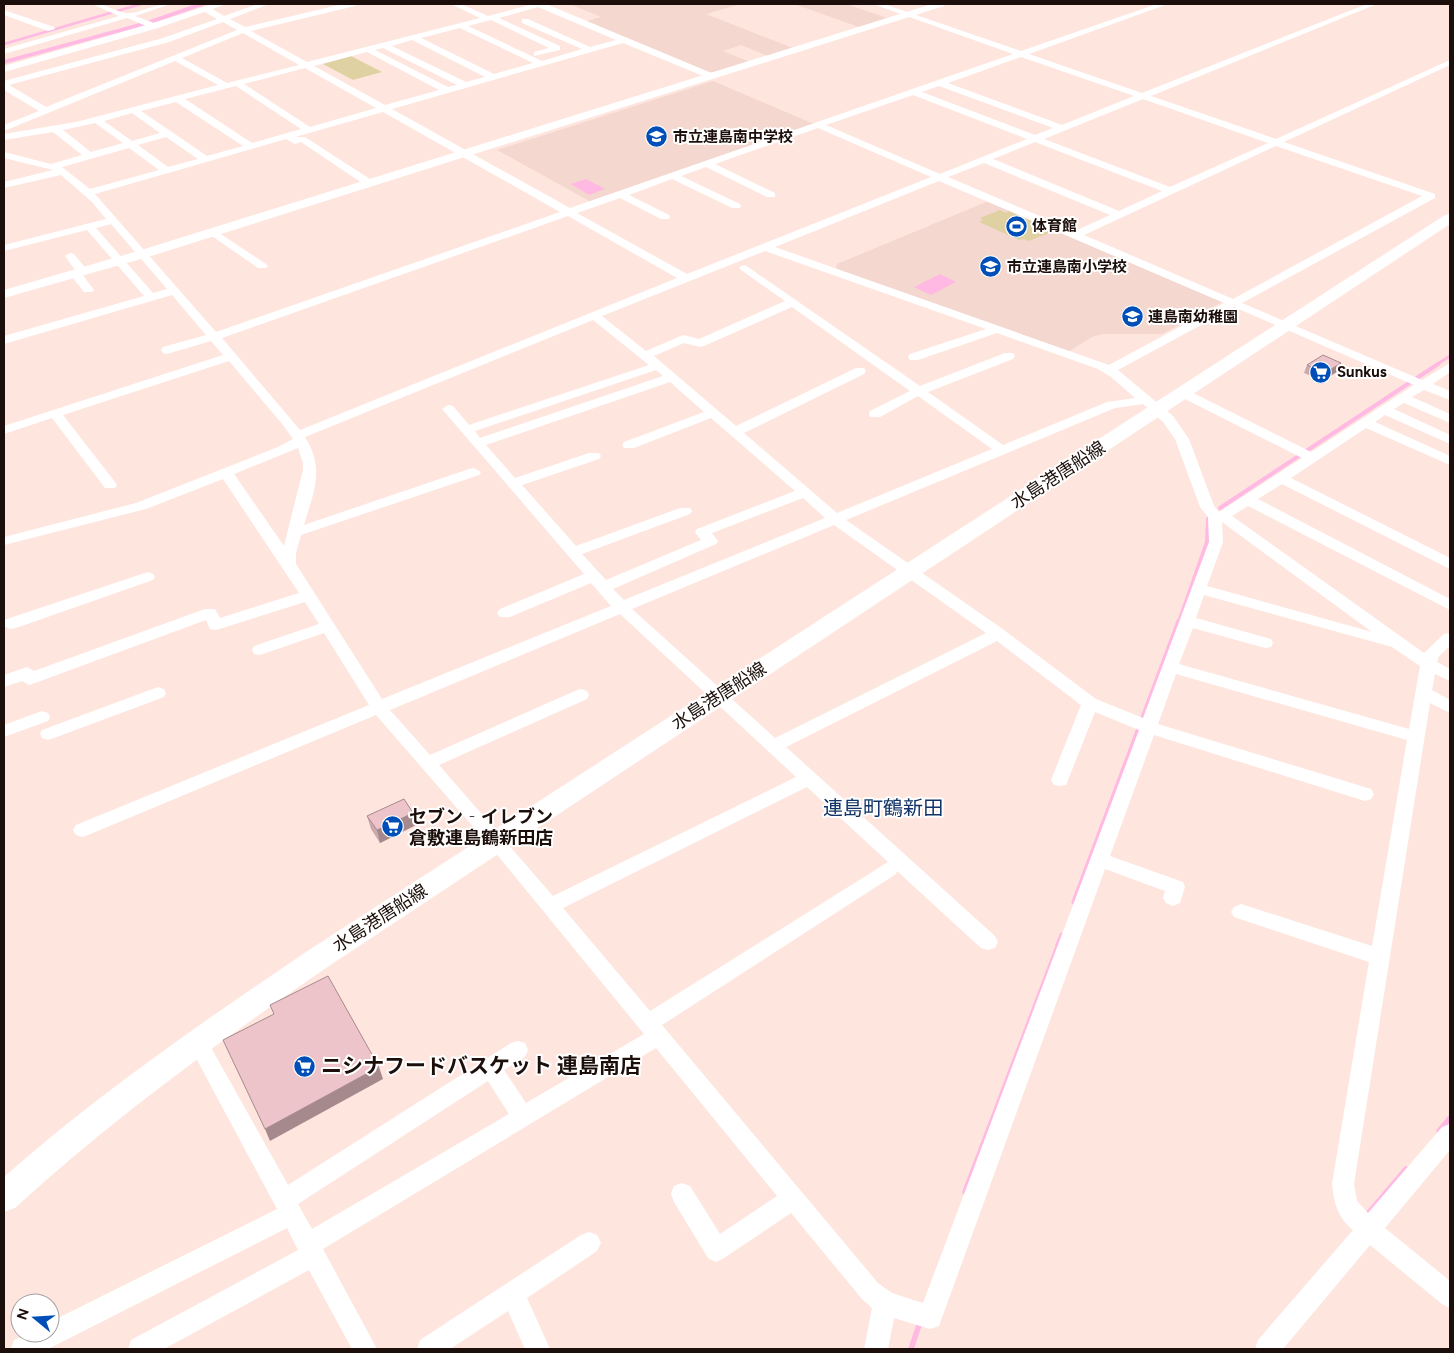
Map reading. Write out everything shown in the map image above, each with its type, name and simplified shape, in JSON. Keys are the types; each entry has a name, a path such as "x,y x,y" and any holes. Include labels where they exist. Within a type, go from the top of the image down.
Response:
{"main road":[{"name":"水島港唐船線","path":"4,1197 51,1155 197,1041 496,841 908,572 1151,405 1183,393 1450,218"}],"street":[{"path":"96,4 153,26"},
{"path":"4,52 167,4"},
{"path":"4,69 222,4"},
{"path":"4,85 166,40 222,18 265,4"},
{"path":"4,128 151,61 175,58 244,30 345,4"},
{"path":"455,4 557,48 526,57"},
{"path":"4,136 57,130 540,4 711,76"},
{"path":"877,4 1431,196 1109,370"},
{"path":"4,294 144,254 941,4"},
{"path":"167,350 215,336 1164,4"},
{"path":"6,536 141,506 226,473 283,450 299,438 594,315 1374,4"},
{"path":"4,43 128,6"},
{"path":"498,7 588,49"},
{"path":"206,9 686,278"},
{"path":"4,12 51,29"},
{"path":"460,25 540,63"},
{"path":"412,37 492,77"},
{"path":"88,193 624,40"},
{"path":"384,45 464,85"},
{"path":"367,49 446,90"},
{"path":"128,50 151,61"},
{"path":"175,58 226,86"},
{"path":"1075,235 1450,62"},
{"path":"938,82 1061,128"},
{"path":"237,83 308,130"},
{"path":"4,85 46,110"},
{"path":"912,92 1170,191"},
{"path":"178,99 250,146"},
{"path":"134,110 205,159"},
{"path":"97,120 166,170"},
{"path":"818,125 1450,396"},
{"path":"57,130 90,156"},
{"path":"4,186 58,169 90,156 169,133"},
{"path":"287,136 296,141 302,139 369,183"},
{"path":"996,154 1058,180"},
{"path":"4,155 58,169 88,193 144,254 288,422 299,438 311,463 289,553 290,564"},
{"path":"984,159 1120,214"},
{"path":"707,164 771,195"},
{"path":"673,176 736,206"},
{"path":"620,194 665,217"},
{"path":"4,248 113,220"},
{"path":"89,226 151,297"},
{"path":"213,232 262,266"},
{"path":"765,247 997,328 1109,370 1168,419 1179,433 1192,463 1207,507 1429,664 1450,676"},
{"path":"70,256 88,290"},
{"path":"745,268 1002,450"},
{"path":"4,340 107,305 151,297 175,290"},
{"path":"644,356 683,338 700,343 794,302"},
{"path":"594,315 672,377 834,518 998,634 1090,703 1142,725 1365,794"},
{"path":"914,357 997,328"},
{"path":"4,430 231,356"},
{"path":"875,414 920,391 1009,356"},
{"path":"466,430 657,366"},
{"path":"1219,516 1248,500 1281,478 1306,455 1366,422 1403,398 1418,382 1450,367"},
{"path":"735,432 860,371"},
{"path":"478,443 672,377"},
{"path":"1183,393 1306,455"},
{"path":"1403,398 1450,419"},
{"path":"82,830 834,518 1112,405 1151,405"},
{"path":"448,409 621,607 720,695 988,942"},
{"path":"1385,410 1450,440"},
{"path":"55,413 110,485"},
{"path":"629,445 713,413"},
{"path":"1366,422 1450,462"},
{"path":"513,483 594,456"},
{"path":"294,533 474,472"},
{"path":"226,473 290,564 379,708 496,841 870,1291 885,1303 930,1317 1100,860 1142,725 1170,667 1216,542 1219,516"},
{"path":"1281,478 1450,564"},
{"path":"604,588 711,542 702,532 804,492"},
{"path":"1248,500 1450,605"},
{"path":"573,552 685,511"},
{"path":"505,613 594,576"},
{"path":"10,624 148,577"},
{"path":"1199,589 1401,644"},
{"path":"4,681 28,676 210,613 216,625 309,595"},
{"path":"1187,621 1266,643"},
{"path":"260,650 328,626"},
{"path":"774,746 998,634"},
{"path":"1450,638 1431,654 1423,692 1343,1184 1346,1205 1364,1226 1450,1296"},
{"path":"1170,667 1416,738"},
{"path":"1423,692 1450,707"},
{"path":"48,734 158,693"},
{"path":"427,763 581,695"},
{"path":"1060,780 1090,703"},
{"path":"4,731 42,716"},
{"path":"550,906 810,778"},
{"path":"1100,860 1176,888"},
{"path":"140,1349 311,1250 523,1117 889,869"},
{"path":"1241,912 1380,957"},
{"path":"197,1041 365,1349"},
{"path":"23,1349 287,1207 518,1050"},
{"path":"491,1068 523,1117"},
{"path":"1267,1349 1364,1226 1450,1134"},
{"path":"682,1194 716,1250 793,1199"},
{"path":"429,1349 589,1243"},
{"path":"512,1294 538,1349"},
{"path":"876,1349 885,1303"}],"shaded area":[{"path":"196,4 208,4 153,23 4,64 4,60 147,21"},
{"path":"569,4 741,4 706,14 793,48 768,56 741,45 723,51 750,62 716,72 706,72 584,22 601,17"},
{"path":"794,4 846,4 887,18 859,27"},
{"path":"351,56 382,72 353,80 323,64"},
{"name":"市立連島南中学校","path":"713,81 814,124 594,201 589,201 497,150"},
{"path":"586,179 605,189 589,195 571,184"},
{"name":"市立連島南小学校","path":"991,200 1224,301 1162,334 1103,334 1092,337 1068,352 836,269 837,264"},
{"name":"体育館","path":"1000,210 1006,213 1009,211 1054,231 1029,241 1019,240 979,222 983,220 980,218"},
{"path":"940,274 956,282 931,295 914,287"}],"building":[{"path":"1323,355 1341,363 1325,373 1307,365"},
{"path":"404,799 413,813 377,830 367,816"},
{"name":"ニシナフードバスケット 連島南店","path":"328,976 379,1067 265,1129 223,1040 274,1014 270,1005"}],"waterway":[{"path":"4,44 141,4"},
{"path":"1436,365 1450,356"},
{"path":"1220,508 1438,364"},
{"path":"1179,622 1207,542 1208,519"},
{"path":"1074,902 1179,621"},
{"path":"1058,945 1062,935"},
{"path":"965,1192 1059,944"},
{"path":"1439,1131 1450,1118"},
{"path":"1366,1216 1406,1169"},
{"path":"911,1349 920,1322"}],"place":[{"name":"市立連島南中学校","path":"657,137"},
{"name":"体育館","path":"1016,226"},
{"name":"市立連島南小学校","path":"991,267"},
{"name":"連島南幼稚園","path":"1132,317"},
{"name":"Sunkus","path":"1321,372"},
{"name":"セブン‐イレブン 倉敷連島鶴新田店","path":"393,827"},
{"name":"ニシナフードバスケット 連島南店","path":"305,1066"}],"district":[{"name":"連島町鶴新田","path":"883,808"}]}
